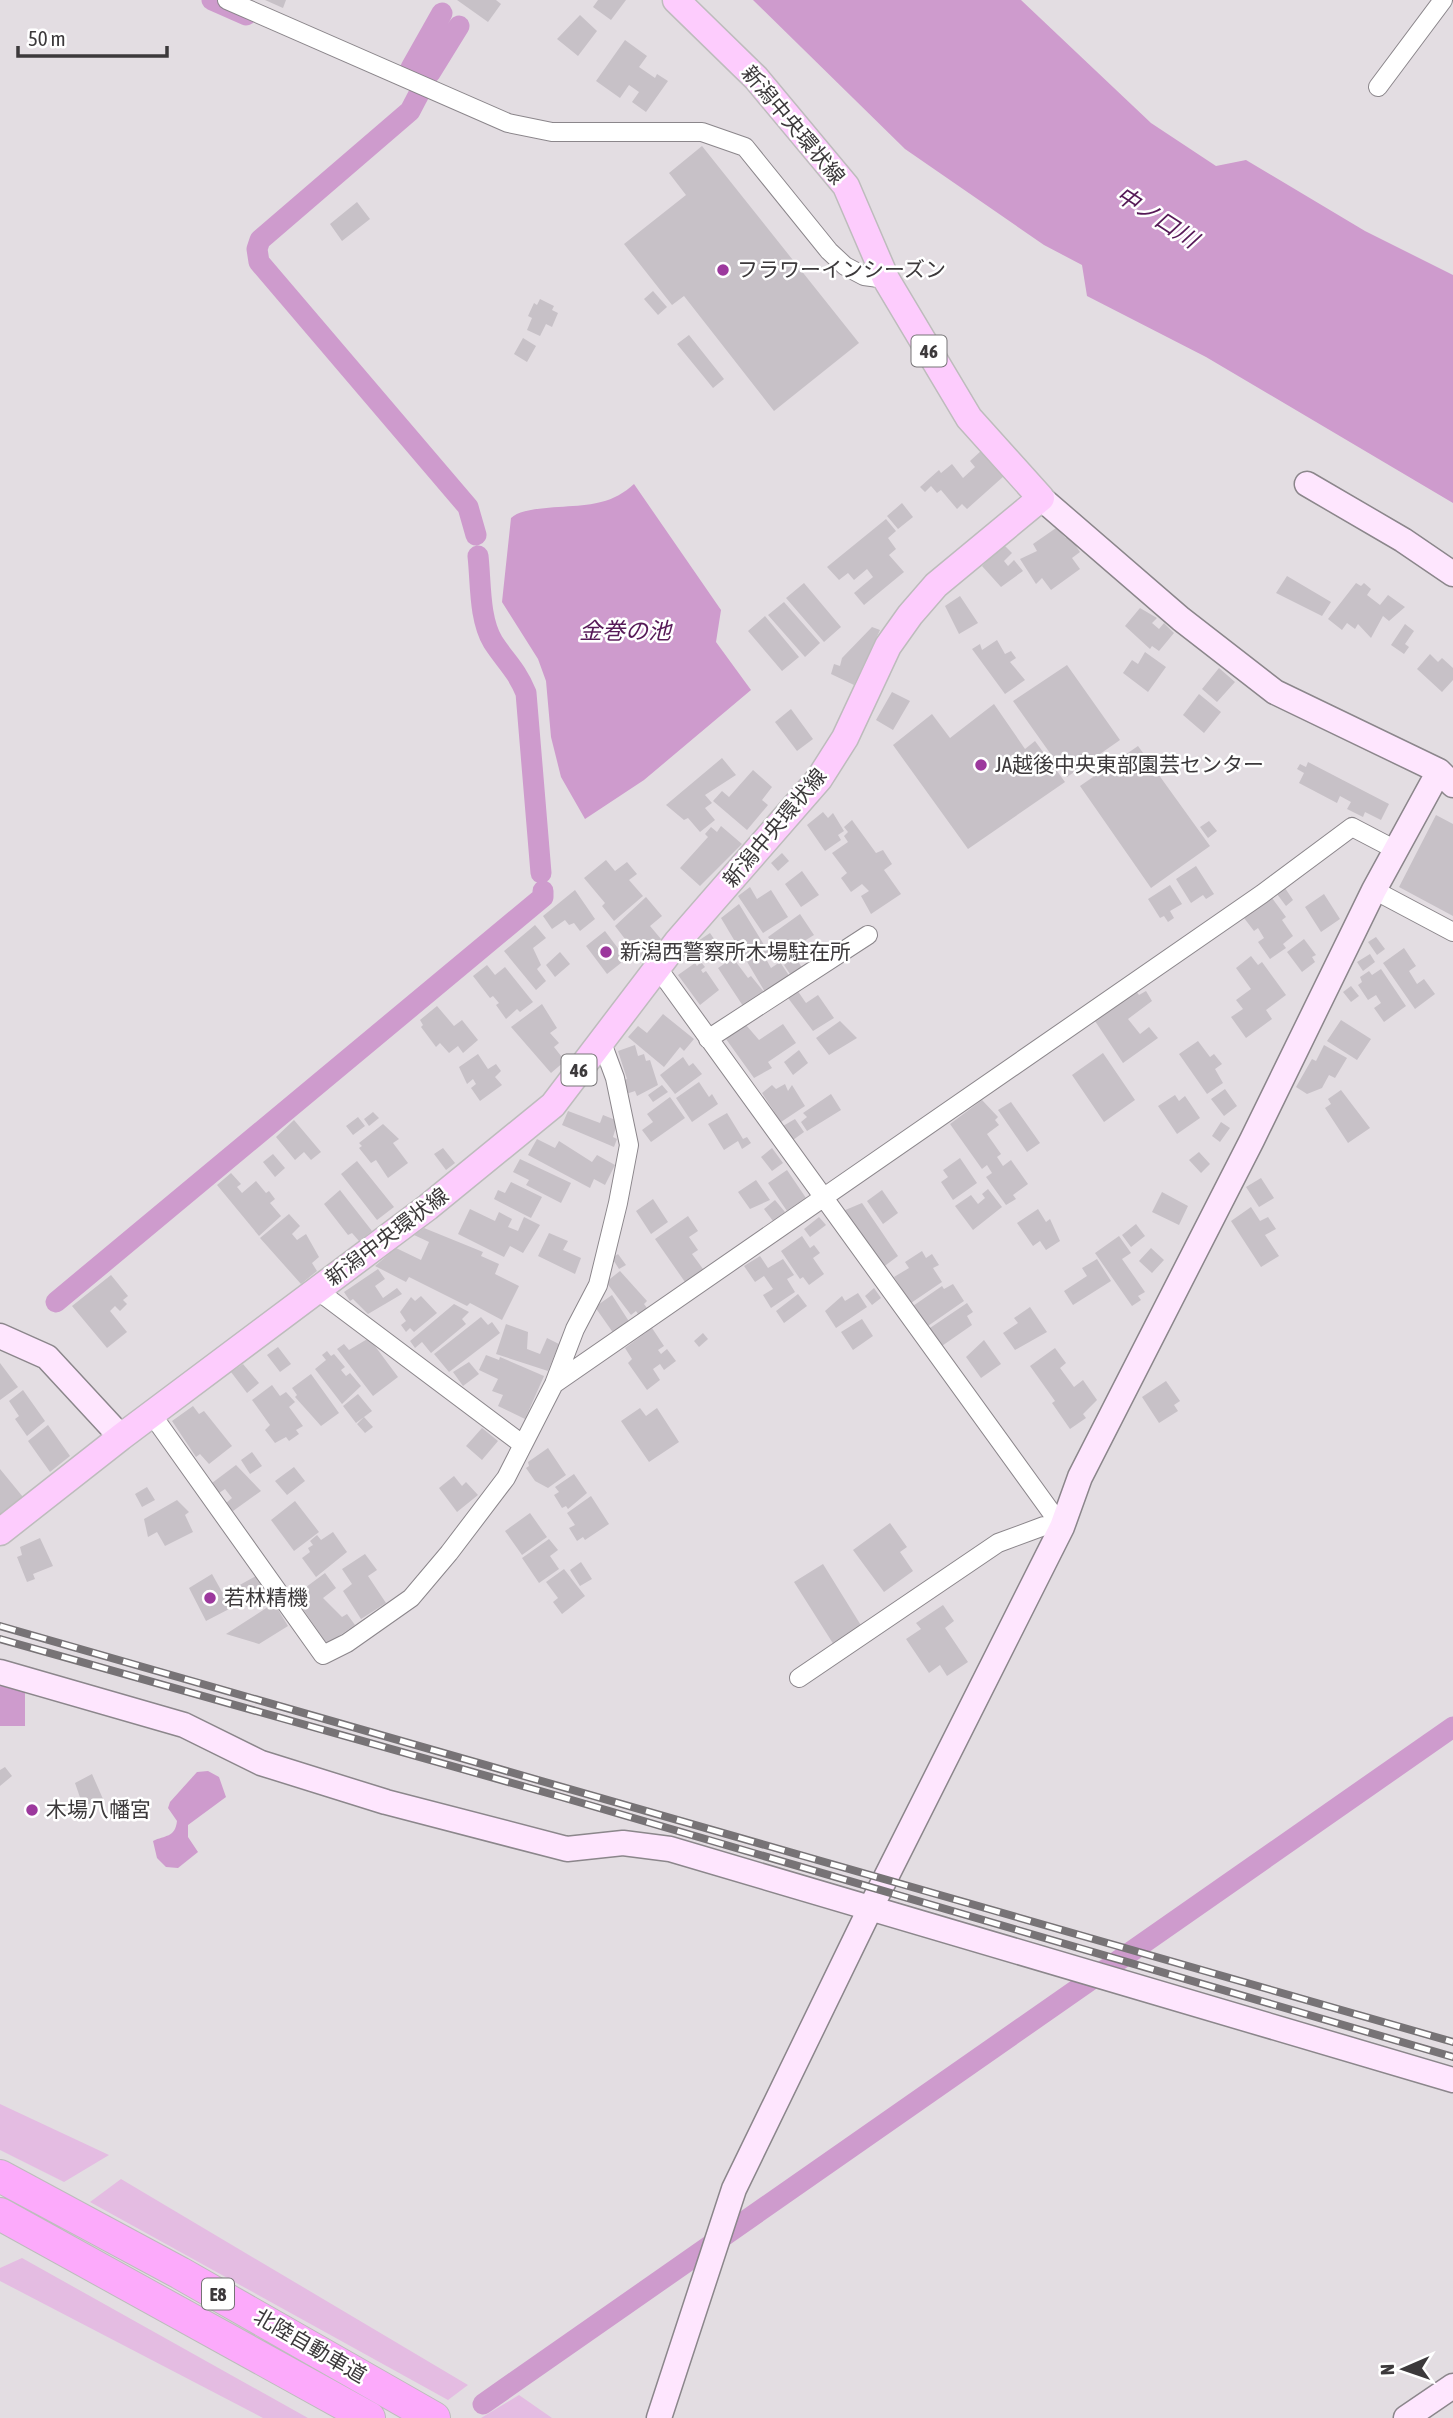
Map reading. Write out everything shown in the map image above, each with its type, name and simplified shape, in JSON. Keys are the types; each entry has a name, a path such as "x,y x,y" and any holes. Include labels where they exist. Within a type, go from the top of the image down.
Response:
{"highway":[{"name":"北陸自動車道","path":"0,2176 228,2300 433,2418"},
{"name":"北陸自動車道","path":"0,2214 369,2418"}],"main road":[{"name":"新潟中央環状線","path":"0,1532 121,1437 153,1416 428,1207 553,1105 657,967 819,779 845,738 888,646 910,615 936,585 1041,498 970,418 886,279 846,186 756,78 676,0"}],"street":[{"path":"227,0 508,123 552,132 702,132 745,147 845,267 864,276 886,279"},
{"path":"1378,87 1443,0"},
{"path":"1307,484 1403,540 1453,573"},
{"path":"659,2418 734,2189 870,1909 1062,1527 1080,1478 1252,1140 1374,890 1396,850 1446,778 1275,692 1181,619 1041,498"},
{"path":"554,1384 1251,902 1352,827 1396,850"},
{"path":"1374,890 1453,932"},
{"path":"708,1039 868,935"},
{"path":"657,967 1062,1527"},
{"path":"153,1416 323,1655 347,1643 411,1598 506,1478 554,1384 575,1329 597,1285 618,1203 629,1145 615,1078 601,1040"},
{"path":"317,1290 522,1444"},
{"path":"0,1336 47,1357 121,1437"},
{"path":"799,1678 999,1543 1044,1526 1062,1527"},
{"path":"0,1672 184,1725 261,1763 386,1802 567,1849 623,1843 670,1849 1085,1969 1453,2080"},
{"path":"1406,2418 1453,2386"}],"shaded area":[{"path":"0,2104 109,2155 64,2182 0,2150"},
{"path":"121,2179 468,2385 448,2400 90,2202"},
{"path":"22,2258 308,2418 263,2418 0,2281 0,2268"},
{"path":"519,2395 552,2418 481,2418"}],"water":[{"name":"中ノ口川","path":"753,0 1021,0 1151,123 1216,166 1246,160 1365,231 1453,275 1453,503 1206,357 1087,296 1082,265 1044,245 905,149"},
{"name":"金巻の池","path":"634,484 721,610 716,642 751,690 644,780 585,819 561,777 551,737 546,681 538,659 502,602 511,518 528,511 606,501"},
{"path":"0,1682 25,1690 25,1726 0,1726"},
{"path":"208,1771 219,1777 226,1797 188,1825 188,1837 198,1852 178,1868 166,1867 157,1858 153,1841 169,1835 176,1826 177,1821 168,1808 170,1802 197,1772"}],"building":[{"path":"265,0 286,0 283,8"},
{"path":"457,0 496,0 501,4 488,22"},
{"path":"598,0 626,0 611,20 593,7"},
{"path":"580,15 597,31 578,56 557,39"},
{"path":"625,40 647,56 639,67 655,78 657,74 668,81 646,112 632,102 639,92 629,85 620,98 596,81"},
{"name":"フラワーインシーズン","path":"702,146 859,343 774,411 684,296 672,305 624,244 686,195 669,173"},
{"path":"357,202 370,219 342,241 330,224"},
{"path":"653,291 667,307 658,315 644,299"},
{"path":"540,299 554,306 552,310 558,313 552,327 546,324 540,336 527,330 532,318 528,316 534,303 537,305"},
{"path":"689,335 724,379 713,388 677,344"},
{"path":"523,338 536,346 527,362 514,354"},
{"path":"982,450 1004,476 967,509 962,504 957,509 941,490 937,493 931,486 925,492 920,487 939,470 941,473 952,464 963,478 975,467 970,461"},
{"path":"902,503 913,517 898,529 887,516"},
{"path":"886,519 896,531 888,538 896,549 889,555 904,572 864,605 854,593 873,577 867,569 854,580 848,573 839,580 827,567"},
{"path":"1056,528 1066,538 1069,536 1080,552 1072,558 1080,569 1051,590 1042,578 1036,584 1020,559 1037,551 1033,544"},
{"path":"1004,545 1012,553 1004,561 1008,566 1014,560 1023,571 1001,587 982,566"},
{"path":"1287,576 1331,602 1322,616 1276,593"},
{"path":"804,583 841,627 824,642 786,598"},
{"path":"1356,583 1361,586 1364,583 1371,589 1367,595 1380,605 1388,595 1405,607 1389,621 1383,616 1371,638 1358,624 1355,629 1347,623 1342,630 1328,619"},
{"path":"960,596 978,623 959,634 945,606"},
{"path":"784,602 820,643 805,657 768,615"},
{"path":"1140,608 1157,618 1152,623 1159,629 1164,623 1174,633 1159,651 1152,646 1150,649 1125,626"},
{"path":"765,616 799,657 782,671 748,631"},
{"path":"1405,624 1414,631 1405,644 1409,647 1404,654 1391,645"},
{"path":"872,627 880,630 854,685 831,674 834,664 840,666 842,658"},
{"path":"997,640 1005,654 1011,651 1016,658 1010,662 1025,680 1005,694 972,649 980,644 982,650"},
{"path":"1145,652 1166,667 1148,692 1123,673 1132,660 1138,664"},
{"path":"1430,654 1438,662 1442,658 1453,668 1453,680 1442,692 1417,669"},
{"path":"1067,665 1120,740 1067,777 1013,701"},
{"path":"1219,668 1235,682 1217,702 1202,689"},
{"path":"892,692 910,701 893,730 876,720"},
{"path":"1199,694 1221,712 1204,733 1183,715"},
{"name":"JA越後中央東部園芸センター","path":"994,704 1025,749 1035,741 1065,782 968,849 893,745 932,714 950,738"},
{"path":"791,709 813,739 797,751 775,722"},
{"path":"1138,746 1210,846 1151,888 1080,786"},
{"path":"722,758 736,775 705,795 712,803 705,808 715,820 700,832 688,818 684,820 666,805"},
{"path":"1308,762 1389,804 1381,820 1365,812 1363,817 1347,809 1351,802 1340,796 1337,803 1299,783 1304,773 1297,769 1300,764 1306,767"},
{"path":"753,770 772,787 762,800 768,805 747,830 713,801 722,791 729,797"},
{"path":"823,812 828,818 833,813 844,831 838,835 841,840 825,851 807,825"},
{"path":"1436,815 1453,824 1453,916 1399,887"},
{"path":"852,820 876,853 883,850 892,864 884,870 901,894 871,914 861,896 869,891 862,884 851,892 841,878 847,873 832,853 848,842 844,836 848,832 844,827"},
{"path":"1209,821 1217,831 1208,838 1200,827"},
{"path":"721,826 742,844 700,886 680,868 708,837 705,834 711,827 717,832"},
{"path":"782,853 789,861 778,871 771,863"},
{"path":"606,860 615,871 627,862 637,874 629,880 643,896 614,921 602,906 605,903 584,878"},
{"path":"1196,866 1214,894 1206,899 1203,895 1191,903 1176,879"},
{"path":"802,871 819,895 801,907 785,884"},
{"path":"1170,885 1182,904 1170,911 1174,918 1168,922 1164,916 1160,918 1148,899"},
{"path":"750,887 757,899 771,890 788,917 763,933 738,896"},
{"path":"1285,888 1293,900 1286,906 1277,894"},
{"path":"575,890 595,919 580,931 574,923 569,925 565,920 552,929 543,916"},
{"path":"1324,894 1340,919 1321,932 1305,907"},
{"path":"646,897 662,916 650,926 661,939 642,961 615,926"},
{"path":"1272,898 1286,917 1282,920 1293,936 1283,944 1286,948 1270,959 1258,942 1264,938 1258,928 1254,931 1244,918"},
{"path":"739,904 771,956 766,959 771,968 780,962 790,977 765,992 721,918"},
{"path":"800,914 814,935 801,943 804,948 784,960 768,937"},
{"path":"535,925 546,938 533,948 541,965 537,969 546,981 536,990 504,951"},
{"name":"新潟西警察所木場駐在所","path":"605,931 626,959 607,974 586,946"},
{"path":"710,933 721,949 708,958 698,941"},
{"path":"1376,937 1385,949 1377,955 1368,942"},
{"path":"1304,939 1316,955 1312,957 1315,962 1302,972 1287,952"},
{"path":"1404,948 1416,966 1409,971 1417,984 1424,979 1435,994 1415,1009 1383,963"},
{"path":"560,952 570,964 555,977 546,965"},
{"path":"1370,954 1375,962 1363,971 1357,962"},
{"path":"1251,956 1258,965 1262,962 1286,995 1266,1010 1272,1019 1246,1038 1231,1017 1243,1009 1236,1000 1251,989 1236,968"},
{"path":"795,957 803,969 792,977 784,965"},
{"path":"733,958 748,978 751,976 764,992 743,1006 718,968"},
{"path":"701,962 705,967 701,970 703,973 706,971 719,990 700,1005 678,975"},
{"path":"487,965 495,975 505,967 533,1002 520,1012 517,1009 506,1019 496,1005 499,1003 493,996 490,998 473,976"},
{"path":"1381,969 1406,1006 1384,1022 1374,1008 1381,1003 1376,995 1368,1000 1358,985 1362,982 1360,977 1369,971 1372,975"},
{"path":"1351,986 1359,996 1351,1002 1343,992"},
{"path":"797,990 806,1003 818,995 834,1018 813,1031 788,998"},
{"path":"1136,991 1139,995 1146,991 1152,1001 1128,1019 1140,1034 1149,1027 1158,1038 1123,1063 1095,1021"},
{"path":"542,1004 557,1028 550,1033 559,1043 554,1047 565,1061 551,1073 511,1027"},
{"path":"437,1006 454,1026 462,1020 478,1040 463,1053 458,1046 449,1053 440,1043 436,1047 421,1027 423,1025 420,1020"},
{"path":"663,1014 694,1039 684,1051 680,1047 664,1067 628,1037 638,1026 647,1033"},
{"path":"1341,1020 1371,1039 1357,1060 1327,1041"},
{"path":"840,1021 857,1038 829,1055 816,1038"},
{"path":"783,1024 796,1043 768,1062 772,1068 754,1078 726,1039 746,1025 759,1040"},
{"path":"1198,1041 1210,1057 1214,1054 1222,1064 1215,1069 1223,1083 1207,1094 1179,1054"},
{"path":"635,1045 638,1056 644,1054 646,1061 650,1060 658,1085 637,1096 635,1091 626,1094 622,1081 627,1079 618,1051"},
{"path":"1324,1045 1347,1058 1335,1078 1329,1075 1322,1088 1307,1094 1296,1087 1312,1059 1316,1061"},
{"path":"799,1050 808,1063 793,1075 784,1062"},
{"path":"1103,1053 1135,1100 1104,1122 1072,1075"},
{"path":"478,1054 488,1069 496,1064 501,1071 495,1077 502,1085 480,1101 471,1088 476,1084 473,1079 467,1084 459,1067"},
{"path":"683,1057 689,1066 693,1063 702,1074 675,1094 660,1075"},
{"path":"699,1082 709,1097 712,1094 718,1104 692,1122 676,1098"},
{"path":"785,1084 788,1091 792,1085 805,1106 781,1122 762,1093 772,1085 776,1089"},
{"path":"662,1085 668,1092 653,1102 648,1095"},
{"path":"1225,1089 1237,1106 1224,1116 1211,1099"},
{"path":"1341,1090 1370,1128 1348,1143 1325,1108 1331,1104 1328,1099"},
{"path":"831,1094 841,1110 807,1131 801,1122 807,1117 803,1113"},
{"path":"1175,1095 1179,1101 1185,1096 1200,1118 1177,1134 1158,1106"},
{"path":"670,1097 685,1118 651,1142 642,1130 653,1122 647,1114"},
{"path":"982,1100 998,1117 995,1120 999,1125 987,1134 1001,1154 997,1157 1003,1166 1011,1160 1028,1184 1013,1195 1016,1199 1006,1205 986,1177 992,1173 987,1165 982,1169 950,1124"},
{"path":"1011,1102 1040,1143 1027,1152 998,1110"},
{"path":"568,1111 600,1123 603,1115 618,1121 613,1137 617,1139 614,1147 562,1125"},
{"path":"373,1112 379,1118 369,1126 364,1119"},
{"path":"727,1113 743,1139 747,1137 751,1143 742,1149 738,1141 724,1150 708,1124"},
{"path":"358,1117 365,1126 353,1135 346,1126"},
{"path":"795,1119 804,1132 793,1140 783,1126"},
{"path":"294,1120 321,1152 311,1160 304,1152 295,1160 276,1137"},
{"path":"1221,1122 1230,1128 1220,1142 1212,1136"},
{"path":"383,1124 399,1139 393,1143 408,1163 388,1178 376,1160 371,1163 359,1148 362,1146 359,1143"},
{"path":"537,1139 555,1148 559,1141 592,1162 597,1155 615,1165 605,1185 594,1179 590,1188 528,1155"},
{"path":"443,1148 455,1163 446,1170 434,1154"},
{"path":"772,1148 783,1163 772,1171 761,1157"},
{"path":"1199,1152 1210,1164 1201,1173 1189,1160"},
{"path":"273,1154 285,1168 275,1177 263,1162"},
{"path":"960,1158 977,1183 953,1200 941,1182 948,1177 943,1170"},
{"path":"520,1159 571,1183 561,1203 526,1185 529,1180 513,1172"},
{"path":"357,1161 394,1207 377,1220 341,1174"},
{"path":"787,1170 806,1198 787,1211 768,1183"},
{"path":"231,1173 241,1184 237,1187 242,1193 256,1181 275,1199 270,1203 281,1216 259,1236 217,1185"},
{"path":"1261,1178 1274,1198 1259,1207 1246,1187"},
{"path":"756,1180 770,1200 750,1209 738,1192"},
{"path":"511,1182 542,1197 531,1218 494,1199 498,1190 505,1193"},
{"path":"988,1189 1002,1207 973,1230 955,1206 971,1195 978,1204 985,1198 982,1194"},
{"path":"340,1190 372,1231 359,1241 352,1233 348,1235 324,1204"},
{"path":"882,1190 898,1213 883,1224 867,1201"},
{"path":"1162,1192 1188,1206 1179,1225 1152,1212"},
{"path":"653,1199 668,1222 651,1234 636,1211"},
{"path":"775,1200 785,1212 773,1221 764,1209"},
{"path":"862,1203 898,1256 882,1268 843,1211"},
{"path":"1251,1207 1260,1221 1268,1217 1276,1229 1265,1235 1279,1256 1261,1267 1231,1221"},
{"path":"470,1209 495,1221 499,1212 512,1219 508,1227 518,1231 524,1217 540,1225 523,1253 510,1246 504,1257 458,1234"},
{"path":"1038,1209 1046,1222 1050,1219 1060,1241 1046,1250 1040,1241 1033,1246 1017,1223"},
{"path":"289,1214 300,1226 292,1234 297,1240 306,1234 319,1257 312,1263 317,1271 301,1284 260,1238"},
{"path":"688,1216 698,1231 689,1237 698,1250 692,1254 703,1269 685,1282 655,1239"},
{"path":"819,1217 826,1225 810,1237 804,1229"},
{"path":"1136,1224 1145,1236 1131,1247 1122,1235"},
{"path":"424,1228 483,1252 481,1256 499,1264 495,1274 519,1286 502,1320 409,1277 406,1282 375,1266 396,1248 421,1260 429,1242 414,1235"},
{"path":"549,1233 568,1241 563,1250 581,1258 575,1274 538,1256"},
{"path":"802,1236 810,1248 814,1245 820,1253 813,1258 824,1274 809,1285 803,1277 800,1279 781,1251"},
{"path":"1119,1236 1131,1253 1122,1259 1145,1292 1138,1296 1141,1300 1132,1306 1095,1253"},
{"path":"1151,1248 1164,1260 1152,1273 1139,1261"},
{"path":"922,1251 926,1258 932,1254 939,1265 933,1268 942,1282 911,1303 894,1277 909,1268 905,1262"},
{"path":"618,1254 626,1265 619,1269 612,1258"},
{"path":"760,1256 768,1268 783,1259 794,1275 787,1279 795,1292 771,1308 763,1295 773,1289 764,1276 755,1282 744,1266"},
{"path":"1097,1259 1111,1281 1073,1305 1064,1291 1087,1276 1082,1268"},
{"path":"378,1269 385,1279 375,1286 383,1298 397,1288 402,1294 368,1314 353,1299 350,1301 344,1292"},
{"path":"620,1271 647,1301 644,1304 647,1308 638,1314 636,1311 631,1315 606,1282"},
{"path":"111,1275 128,1296 123,1300 127,1304 120,1311 115,1306 110,1311 127,1332 107,1348 72,1306"},
{"path":"953,1284 964,1301 925,1328 910,1308 942,1286 944,1289"},
{"path":"874,1288 881,1298 872,1305 865,1296"},
{"path":"858,1293 867,1307 836,1328 825,1311 842,1296 845,1301"},
{"path":"798,1294 807,1306 784,1323 776,1311"},
{"path":"612,1295 630,1323 614,1334 595,1307"},
{"path":"421,1296 437,1313 414,1332 410,1328 406,1332 401,1325 406,1321 400,1312 411,1297 415,1301"},
{"path":"967,1303 973,1312 967,1316 972,1325 939,1348 927,1330"},
{"path":"454,1304 469,1312 462,1319 466,1324 431,1353 422,1342 415,1348 410,1341"},
{"path":"1030,1307 1047,1332 1015,1350 1003,1333 1018,1323 1014,1318"},
{"path":"481,1317 488,1325 492,1322 500,1333 449,1372 434,1354"},
{"path":"862,1319 873,1336 853,1350 841,1332"},
{"path":"506,1324 528,1332 527,1349 540,1354 547,1338 559,1344 548,1371 496,1354"},
{"path":"652,1328 664,1346 658,1350 661,1354 667,1349 676,1361 664,1370 660,1364 653,1369 660,1380 647,1390 628,1363 632,1359 625,1348"},
{"path":"703,1333 708,1339 699,1347 694,1341"},
{"path":"369,1338 398,1377 373,1396 337,1349 344,1344 349,1350"},
{"path":"984,1340 1001,1364 981,1378 966,1357"},
{"path":"278,1347 291,1364 280,1372 267,1355"},
{"path":"1055,1348 1066,1363 1060,1368 1074,1387 1083,1380 1097,1400 1083,1414 1086,1418 1070,1429 1052,1403 1055,1401 1030,1366"},
{"path":"327,1351 331,1356 334,1354 345,1367 341,1370 346,1376 350,1373 361,1386 342,1404 315,1369 326,1360 322,1355"},
{"path":"486,1355 499,1360 500,1357 544,1376 525,1419 498,1406 503,1395 492,1391 498,1379 479,1370"},
{"path":"469,1362 479,1374 463,1386 453,1372"},
{"path":"0,1363 18,1387 0,1400"},
{"path":"243,1364 259,1383 247,1393 231,1372"},
{"path":"311,1374 339,1413 321,1426 295,1397 297,1395 292,1388"},
{"path":"1166,1381 1180,1401 1174,1405 1178,1411 1159,1423 1142,1397"},
{"path":"272,1385 280,1396 286,1392 295,1402 289,1407 303,1426 296,1430 299,1434 289,1441 286,1437 275,1443 265,1430 270,1425 252,1400"},
{"path":"23,1390 45,1421 27,1436 15,1419 19,1416 9,1401"},
{"path":"358,1394 372,1411 356,1423 343,1406"},
{"path":"193,1406 199,1414 204,1411 232,1446 209,1464 200,1454 196,1457 172,1421"},
{"path":"640,1408 646,1416 657,1408 679,1442 649,1462 621,1421"},
{"path":"364,1417 373,1427 365,1433 357,1424"},
{"path":"48,1425 70,1456 50,1472 28,1441"},
{"path":"482,1428 498,1441 482,1460 466,1446"},
{"path":"548,1448 566,1475 548,1488 535,1481 526,1468 529,1466 528,1462"},
{"path":"252,1452 262,1466 250,1474 241,1460"},
{"path":"236,1465 261,1491 233,1511 226,1503 232,1498 225,1489 219,1493 212,1483"},
{"path":"294,1467 305,1481 287,1495 275,1481"},
{"path":"0,1469 23,1497 0,1515"},
{"path":"574,1474 587,1493 568,1509 566,1506 562,1508 554,1495 559,1492 555,1487"},
{"path":"454,1476 462,1486 466,1482 478,1495 457,1512 439,1488"},
{"path":"147,1487 155,1500 142,1507 135,1494"},
{"path":"591,1496 609,1524 585,1540 583,1537 577,1541 569,1528 575,1525 567,1513"},
{"path":"177,1500 189,1512 185,1515 193,1532 165,1546 157,1532 148,1537 144,1519"},
{"path":"295,1501 319,1532 294,1551 271,1520"},
{"path":"530,1513 547,1537 522,1555 505,1531"},
{"path":"890,1523 907,1547 900,1552 913,1571 884,1592 853,1550"},
{"path":"333,1532 347,1552 316,1577 302,1558 310,1552 308,1548 313,1545 310,1541 317,1535 321,1540"},
{"path":"40,1538 53,1566 33,1574 35,1579 27,1582 17,1557 22,1555 20,1547"},
{"path":"549,1539 558,1550 550,1556 559,1569 539,1583 522,1558"},
{"path":"365,1554 377,1570 368,1576 386,1603 361,1619 343,1591 352,1584 342,1569"},
{"path":"581,1562 592,1579 580,1586 570,1570"},
{"path":"823,1564 862,1627 834,1645 794,1582"},
{"path":"564,1569 585,1596 562,1614 553,1602 558,1598 546,1582"},
{"path":"325,1573 336,1588 323,1598 342,1617 347,1614 355,1625 327,1644 294,1596"},
{"name":"若林精機","path":"212,1574 231,1608 206,1621 189,1588"},
{"path":"256,1576 269,1598 248,1609 236,1587"},
{"path":"274,1603 288,1626 259,1644 226,1634"},
{"path":"943,1605 954,1621 945,1628 968,1662 947,1676 940,1665 929,1673 906,1639 921,1629 916,1623"},
{"path":"5,1767 12,1776 0,1786 0,1770"},
{"path":"92,1774 103,1799 83,1806 75,1783"}],"waterway":[{"path":"212,0 246,15"},
{"path":"411,68 442,13"},
{"path":"430,73 459,26"},
{"path":"421,90 410,111 260,240 257,249 259,262 468,507 476,535"},
{"path":"478,556 483,612 488,633 526,693 541,873"},
{"path":"56,1302 543,897 543,891"},
{"path":"483,2404 1453,1727"}],"railway":[{"path":"0,1626 1453,2042"},
{"path":"0,1639 558,1796 1453,2057"}],"place":[{"name":"フラワーインシーズン","path":"723,270"},
{"name":"JA越後中央東部園芸センター","path":"981,765"},
{"name":"新潟西警察所木場駐在所","path":"606,952"},
{"name":"若林精機","path":"210,1598"},
{"name":"木場八幡宮","path":"32,1810"}]}
